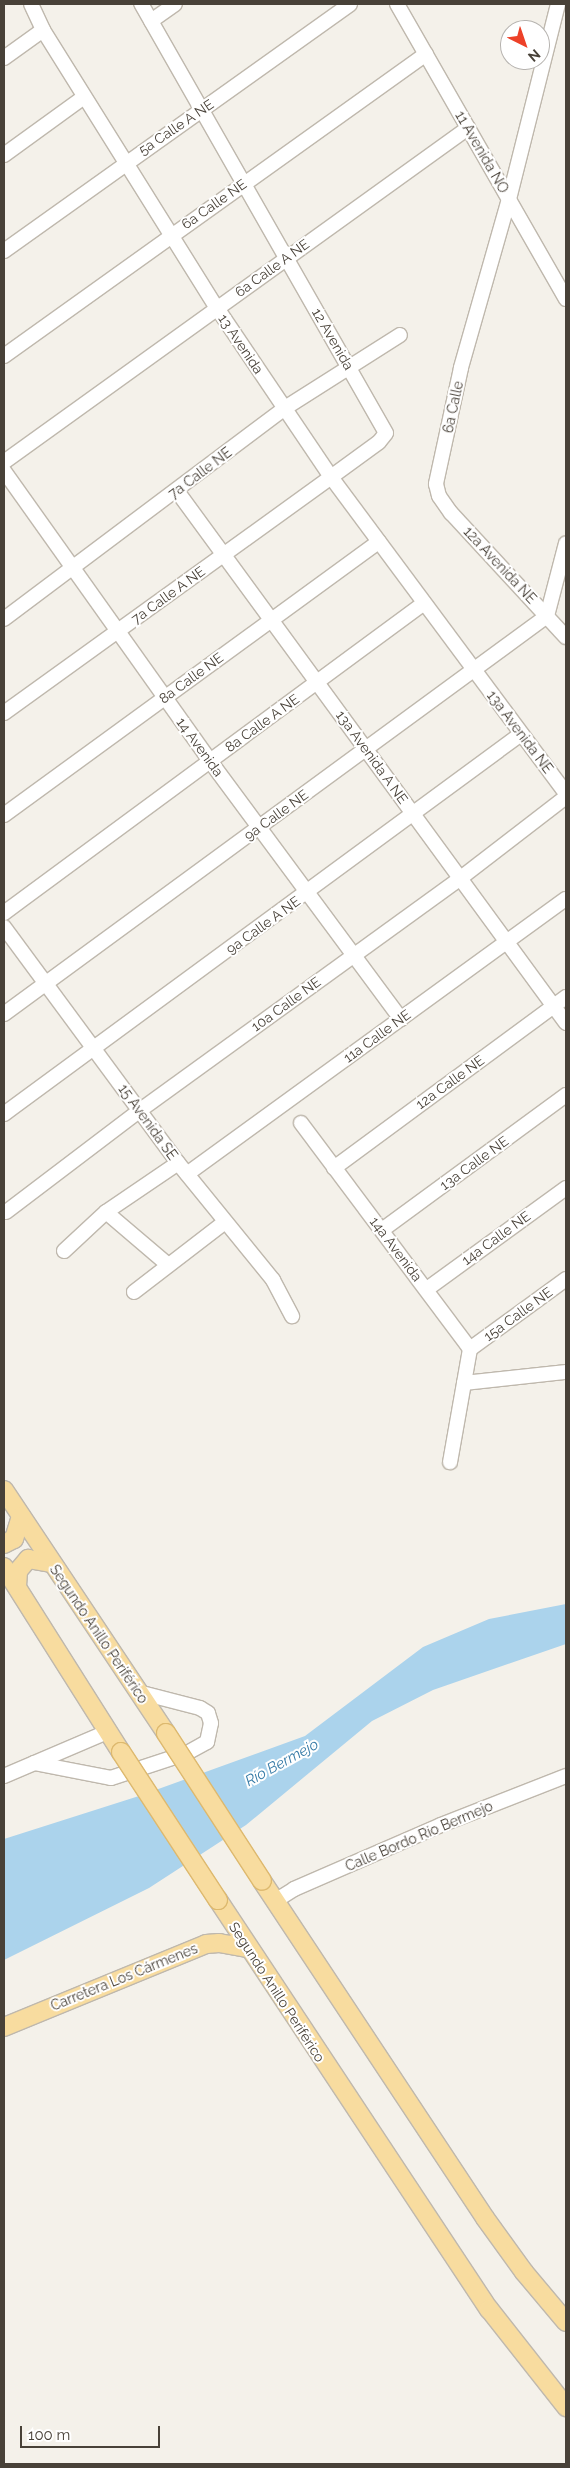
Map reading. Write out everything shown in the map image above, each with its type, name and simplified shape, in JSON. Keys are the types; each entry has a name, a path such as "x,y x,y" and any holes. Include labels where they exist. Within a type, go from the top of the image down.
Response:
{"main road":[{"name":"Segundo Anillo Periférico","path":"4,1490 485,2218 524,2272 566,2322"},
{"path":"4,1544 14,1539 20,1516"},
{"path":"16,1586 18,1571 28,1559 51,1563"},
{"name":"Segundo Anillo Periférico","path":"4,1568 107,1732 248,1948 489,2309 566,2407"},
{"name":"Carretera Los Cármenes","path":"4,2021 204,1938 222,1925 222,1908"},
{"name":"Carretera Los Cármenes","path":"4,2027 206,1944 219,1943 248,1948"}],"street":[{"name":"13 Avenida","path":"31,4 43,30 217,308 331,477 473,671"},
{"name":"12 Avenida","path":"141,4 242,185 287,258 386,433 380,442 331,477"},
{"path":"151,21 176,4"},
{"name":"5a Calle A NE","path":"4,251 125,162 201,111 350,4"},
{"name":"11 Avenida NO","path":"397,4 566,299"},
{"path":"509,199 558,4"},
{"path":"4,58 43,30"},
{"name":"6a Calle NE","path":"4,356 170,235 426,54"},
{"path":"4,155 84,97"},
{"name":"6a Calle A NE","path":"4,462 468,128"},
{"name":"6a Calle","path":"437,491 461,368 476,324 509,199"},
{"name":"7a Calle NE","path":"4,619 177,491 284,408 348,365 400,335"},
{"name":"14 Avenida","path":"4,471 210,761 401,1019"},
{"name":"7a Calle A NE","path":"4,712 331,477"},
{"name":"13a Avenida A NE","path":"177,491 413,814 462,877 566,1023"},
{"name":"12a Avenida NE","path":"437,491 451,513 566,637"},
{"name":"8a Calle NE","path":"4,815 379,542"},
{"path":"547,616 566,543"},
{"name":"8a Calle A NE","path":"4,913 424,604"},
{"name":"9a Calle NE","path":"4,1014 547,616"},
{"name":"13a Avenida NE","path":"473,671 566,795"},
{"name":"9a Calle A NE","path":"4,1114 93,1046 308,892 521,734"},
{"name":"10a Calle NE","path":"6,1212 139,1111 462,877 566,795"},
{"name":"11a Calle NE","path":"188,1174 566,899"},
{"name":"15 Avenida SE","path":"4,927 178,1163 273,1280 292,1316"},
{"name":"12a Calle NE","path":"334,1168 566,997"},
{"name":"13a Calle NE","path":"382,1230 566,1095"},
{"name":"14a Avenida","path":"301,1123 470,1349"},
{"path":"64,1250 106,1212 178,1163"},
{"name":"14a Calle NE","path":"427,1289 566,1188"},
{"path":"106,1212 167,1264"},
{"path":"134,1292 167,1264 199,1244 225,1222"},
{"name":"15a Calle NE","path":"470,1349 566,1280"},
{"path":"450,1462 470,1349"},
{"path":"464,1383 566,1372"},
{"path":"34,1763 112,1778 187,1753 207,1742 211,1723 208,1714 200,1708 138,1692"},
{"path":"4,1776 107,1732"},
{"name":"Calle Bordo Río Bermejo","path":"275,1901 294,1889 441,1826 566,1776"}],"water":[{"name":"Río Bermejo","path":"566,1604 566,1644 433,1690 372,1721 246,1825 149,1888 4,1960 4,1839 139,1796 305,1736 423,1647 489,1619"}]}
